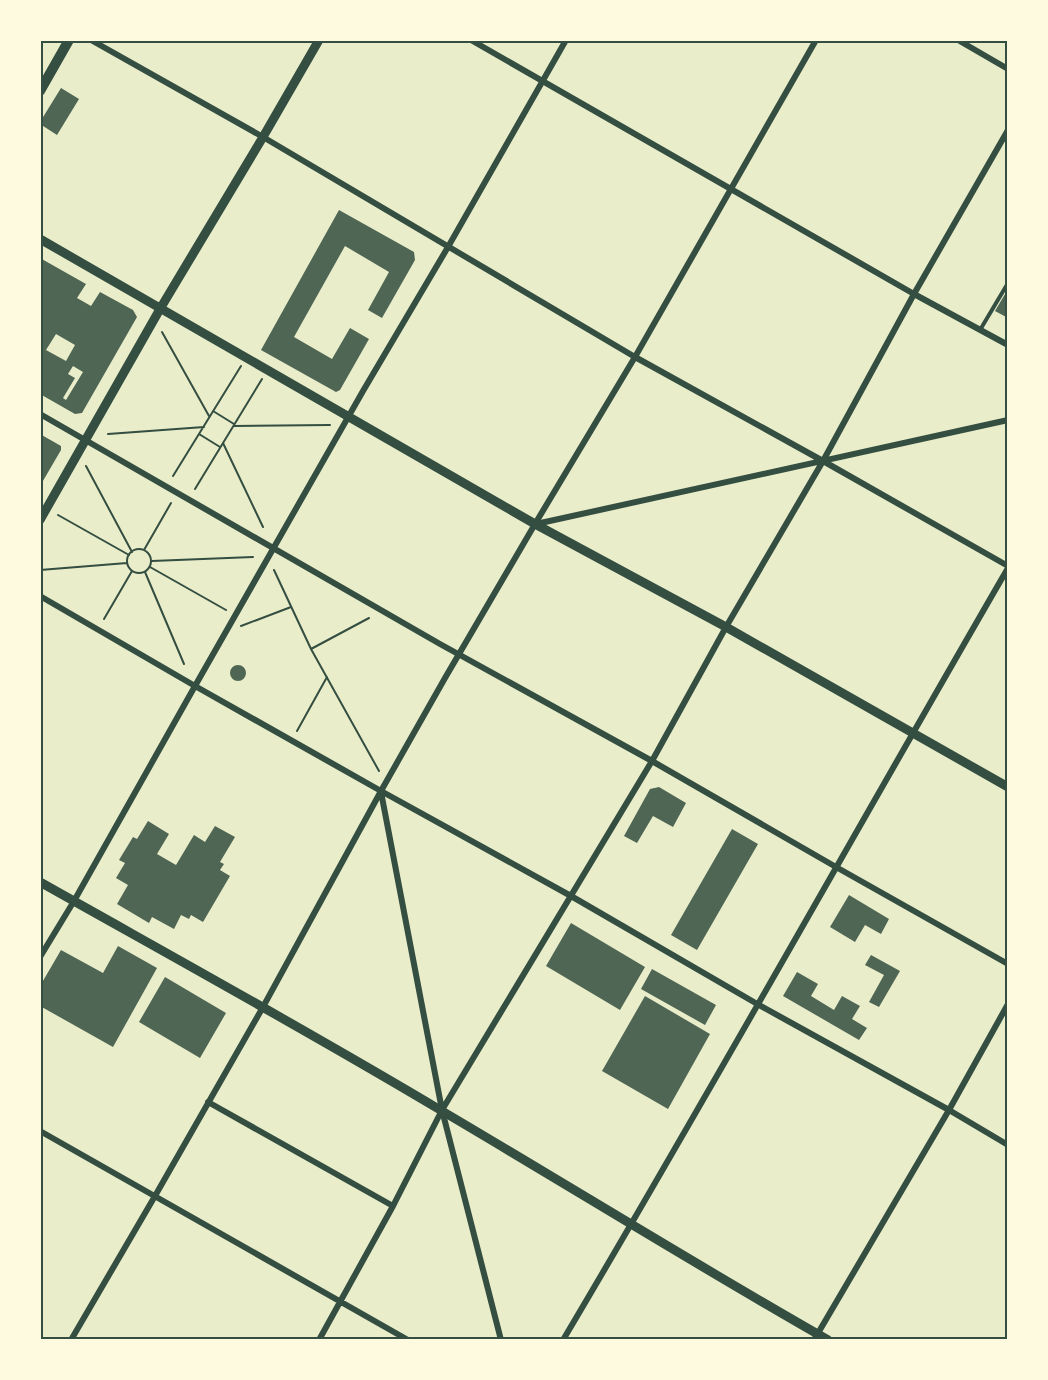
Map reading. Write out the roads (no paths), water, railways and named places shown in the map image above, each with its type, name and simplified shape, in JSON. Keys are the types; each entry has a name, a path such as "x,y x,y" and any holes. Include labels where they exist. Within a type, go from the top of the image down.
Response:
{"main road":[{"path":"40,91 69,40"}],"street":[{"path":"92,40 263,137 635,357 1008,567 759,1005 563,1340"},
{"path":"40,520 160,309 319,40"},
{"path":"471,40 914,294 1008,345"},
{"path":"40,957 566,40"},
{"path":"71,1340 263,1007 381,791 635,357 816,40"},
{"path":"958,40 1008,69"},
{"path":"320,1340 442,1110 652,761 1008,130"},
{"path":"40,239 536,524 726,627 1008,787"},
{"path":"40,414 459,655 652,761 1008,964"},
{"path":"536,524 1008,420"},
{"path":"40,596 195,686 571,896 1008,1145"},
{"path":"381,791 442,1110 501,1340"},
{"path":"40,882 442,1110 816,1337 828,1340"},
{"path":"816,1337 949,1110 1008,1004"},
{"path":"208,1102 393,1206"},
{"path":"40,1131 408,1340"}],"lane":[{"path":"980,330 1008,283"}]}
